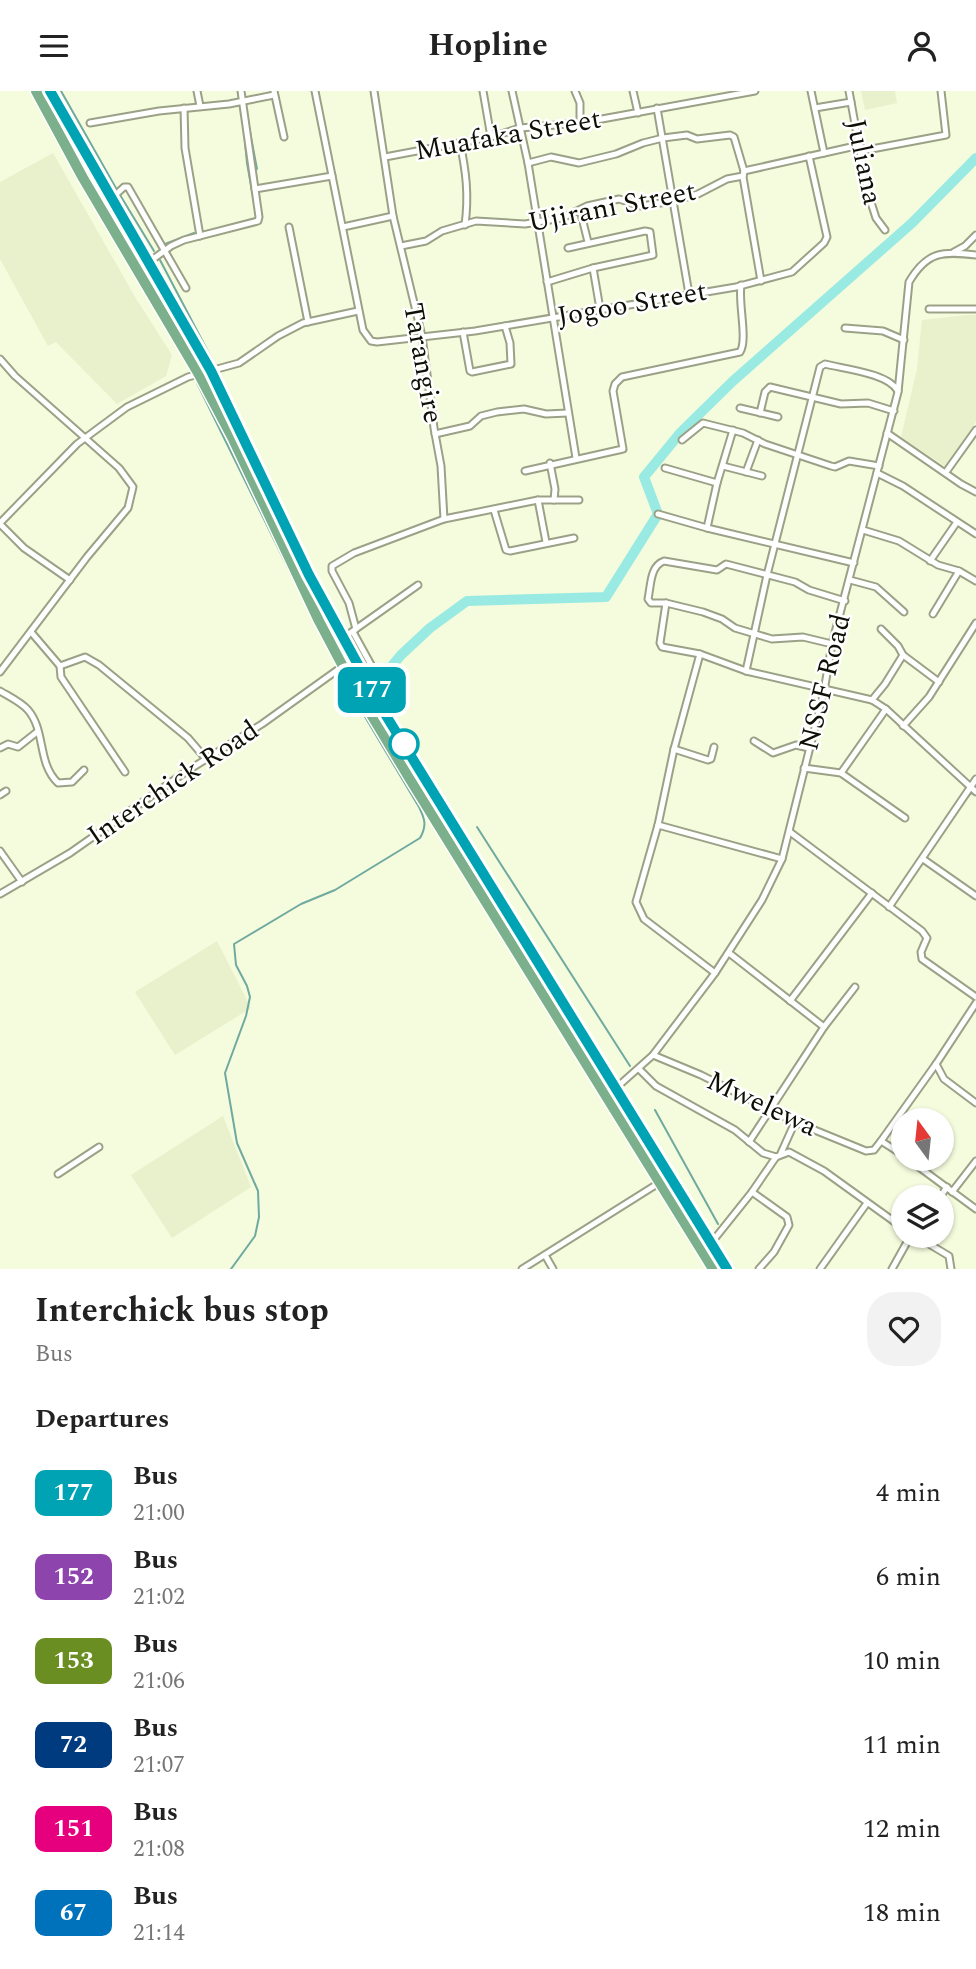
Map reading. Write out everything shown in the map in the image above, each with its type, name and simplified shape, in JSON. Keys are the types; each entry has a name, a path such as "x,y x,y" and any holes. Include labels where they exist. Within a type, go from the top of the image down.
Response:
{"highway":[{"path":"36,91 83,178 198,373 360,696 713,1269"},
{"path":"50,91 211,371 309,575 375,696 727,1269"}],"street":[{"path":"197,91 200,106"},
{"path":"149,262 184,240 258,221 256,189 241,91"},
{"path":"70,580 24,548 0,524 84,438 127,407 198,373 239,363 278,337 308,322 358,311 315,91"},
{"name":"Tarangire","path":"374,91 393,216 422,336 442,466 444,519"},
{"path":"483,91 491,137"},
{"path":"512,91 528,163 576,458"},
{"path":"575,91 580,103 580,123"},
{"path":"632,91 638,113"},
{"name":"Muafaka Street","path":"385,157 491,137 520,128 580,123 755,91"},
{"path":"811,91 824,153"},
{"name":"Juliana","path":"849,91 873,210 885,230"},
{"name":"Ujirani Street","path":"401,246 426,241 442,231 482,220 511,225 537,223 562,218 587,206 619,199 641,206 673,201 698,194 744,173 809,156 946,135 941,91"},
{"path":"90,123 243,101 274,93 284,137"},
{"path":"815,108 851,102"},
{"path":"184,108 185,148 200,236"},
{"path":"657,109 689,295"},
{"path":"528,163 551,157 579,163 663,138 687,135 697,139 732,135 744,173 761,281"},
{"path":"460,143 467,176 465,225"},
{"name":"Jogoo Street","path":"358,311 363,330 371,341 387,342 505,326 689,295 785,275 797,268 827,237 809,156"},
{"path":"256,189 332,176"},
{"path":"111,199 124,187 128,187 186,288"},
{"path":"580,210 588,242"},
{"path":"343,227 393,216"},
{"path":"289,227 308,322"},
{"path":"547,282 593,268 652,255 654,251 647,231 568,248"},
{"path":"954,252 976,235"},
{"path":"954,252 976,255"},
{"name":"NSSF Road","path":"616,1088 653,1055 715,973 762,900 782,859 824,691 832,644 894,411 909,282 924,262 942,253 954,252"},
{"path":"593,268 600,309"},
{"path":"525,471 550,463 622,449 613,391 615,384 622,377 729,356 742,351 744,343 740,312 741,285"},
{"path":"929,309 976,309"},
{"path":"463,332 472,372 511,365 510,343 505,326"},
{"path":"845,328 883,331 904,340"},
{"path":"0,359 124,474 133,487 128,508 0,672"},
{"path":"746,671 767,575 820,367 825,364 878,377 894,385 898,392"},
{"path":"760,413 765,393 770,387 841,404 868,403 894,411"},
{"path":"740,408 778,417"},
{"path":"435,433 470,426 481,416 497,412 523,409 546,414 568,414"},
{"path":"682,440 703,423 733,430 798,456 835,467 849,461 878,469 976,534"},
{"path":"707,528 733,430"},
{"path":"887,433 976,492"},
{"path":"946,472 975,434"},
{"path":"746,472 758,440"},
{"path":"550,463 555,489 554,500"},
{"path":"723,466 762,476"},
{"path":"665,468 717,483"},
{"path":"375,672 354,630 346,595 332,571 335,563 354,553 444,519 538,500 579,500"},
{"path":"538,500 546,542"},
{"path":"494,510 506,550 574,538"},
{"path":"658,514 854,563"},
{"path":"930,561 957,522"},
{"path":"863,530 898,541 930,561 959,571 976,581"},
{"path":"832,644 803,637 782,640 753,634 703,612 666,603 651,603 648,599 654,569 658,563 664,561 717,570 726,564 795,582 809,590 845,601"},
{"path":"933,614 959,571"},
{"path":"850,580 876,587 904,613"},
{"path":"343,638 418,585"},
{"path":"666,603 661,645 701,654 746,671 872,700 886,709 973,790"},
{"path":"903,726 929,697 976,623"},
{"path":"881,629 898,646 902,655 939,682"},
{"path":"31,632 60,666 61,677 125,772"},
{"path":"701,654 638,891 638,910 659,932 715,973"},
{"path":"872,700 902,655"},
{"path":"60,666 88,658 188,738 206,759"},
{"name":"Interchick Road","path":"0,894 70,853 343,666"},
{"path":"0,691 28,710 45,764 58,783 72,782 84,770"},
{"path":"841,773 886,709"},
{"path":"0,748 8,744 18,747 37,732"},
{"path":"754,741 773,753 796,745 809,748"},
{"path":"674,749 708,760 711,759 714,747"},
{"path":"804,768 841,773 905,818"},
{"path":"889,907 973,790 976,779"},
{"path":"0,795 6,791"},
{"path":"657,825 782,859"},
{"path":"790,832 926,935 926,944 920,955 922,959 976,997"},
{"path":"0,851 22,882"},
{"path":"923,859 976,896"},
{"path":"790,1001 872,893"},
{"path":"729,953 824,1027"},
{"path":"749,1142 824,1027 855,987"},
{"path":"891,1147 881,1141 976,1003"},
{"name":"Mwelewa","path":"653,1055 701,1075 795,1122 870,1152 881,1141"},
{"path":"936,1063 944,1079 976,1103"},
{"path":"639,1069 656,1086 735,1130 763,1153 795,1154 891,1220"},
{"path":"712,1242 778,1155 795,1122"},
{"path":"58,1174 99,1147"},
{"path":"954,1189 976,1161"},
{"path":"925,1171 944,1185"},
{"path":"522,1269 671,1175"},
{"path":"752,1192 787,1217 789,1225 774,1252 760,1269"},
{"path":"954,1193 976,1209"},
{"path":"820,1269 867,1203"},
{"path":"892,1269 904,1248"},
{"path":"935,1248 949,1256 951,1269"},
{"path":"545,1255 553,1269"}],"shaded area":[{"path":"861,91 895,91 897,103 865,110"},
{"path":"53,153 135,297 172,355 166,376 117,404 56,342 48,346 0,259 0,182"},
{"path":"976,315 976,422 946,467 901,437 917,369 922,320"},
{"path":"217,941 251,1008 175,1055 135,992"},
{"path":"223,1116 251,1187 172,1238 131,1175"}],"waterway":[{"path":"61,91 117,190"},
{"path":"246,111 257,169"},
{"path":"244,132 254,202"},
{"path":"384,680 401,655 430,628 467,601 606,597 658,514 644,477 681,432 733,381 912,223 976,158"},
{"path":"120,195 154,251"},
{"path":"202,232 217,229"},
{"path":"165,244 194,233"},
{"path":"160,260 215,365"},
{"path":"197,383 292,576"},
{"path":"231,1269 255,1236 259,1217 258,1191 237,1143 225,1073 246,1016 250,997 236,965 234,944 301,904 335,890 420,838 424,830 424,819 419,807 355,700"},
{"path":"964,801 971,793 976,795"},
{"path":"477,827 630,1066"},
{"path":"927,865 958,886"},
{"path":"655,1110 718,1224"}],"bus line":[{"name":"177","path":"50,91 181,315 211,371 309,575 385,714 727,1269"}]}
